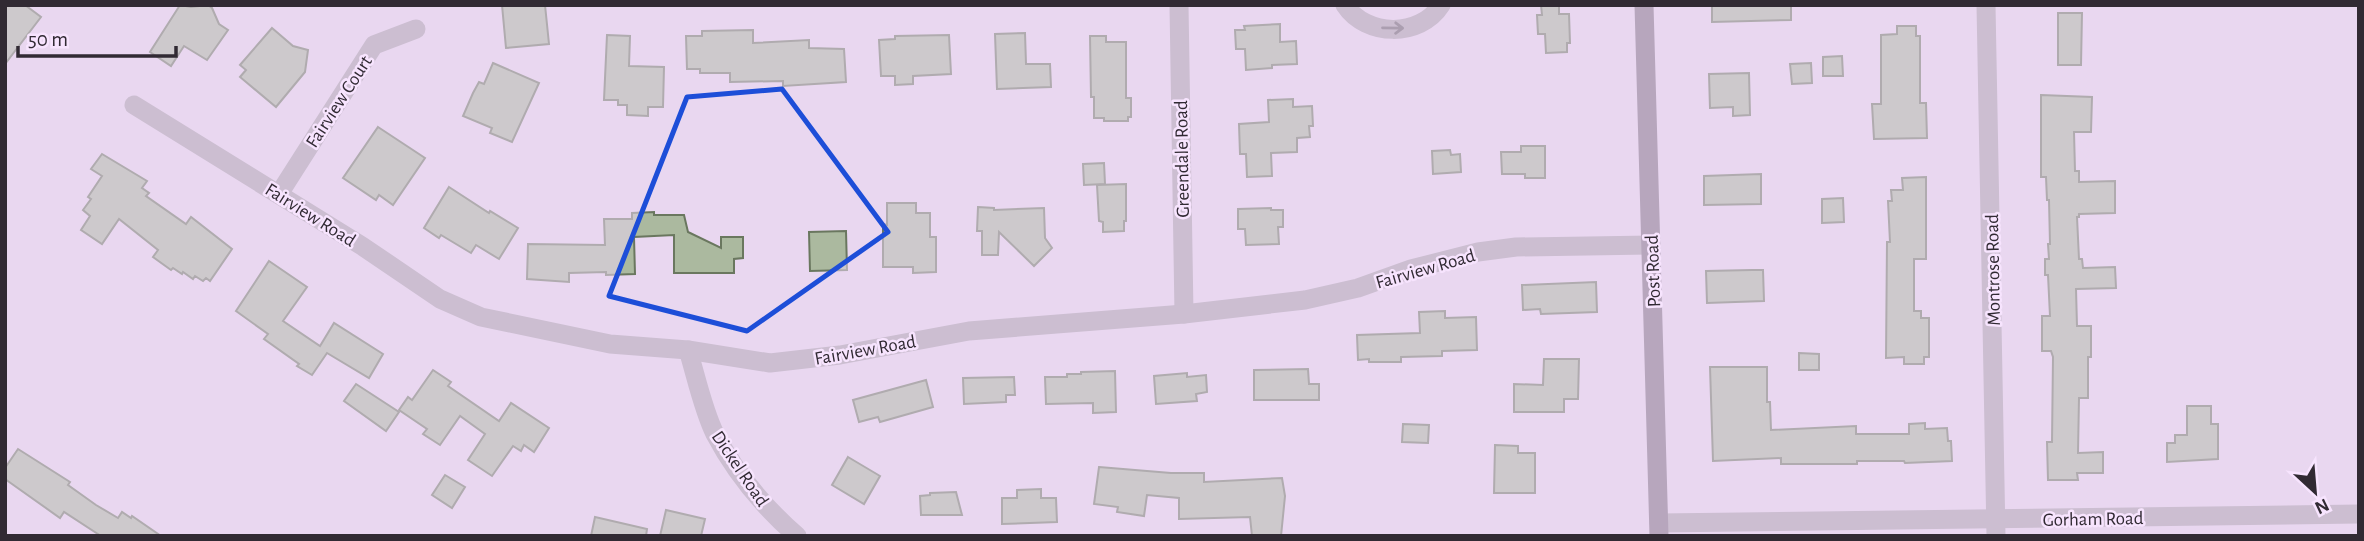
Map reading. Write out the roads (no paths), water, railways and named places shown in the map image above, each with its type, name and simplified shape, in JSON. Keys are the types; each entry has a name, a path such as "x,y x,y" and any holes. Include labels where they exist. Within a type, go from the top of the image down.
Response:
{"main road":[{"name":"Post Road","path":"1644,5 1659,529"}],"street":[{"name":"Greendale Road","path":"1179,5 1184,314"},
{"path":"1345,5 1350,13 1367,24 1387,30 1405,29 1423,22 1441,5"},
{"name":"Montrose Road","path":"1986,5 1996,527"},
{"name":"Fairview Court","path":"279,194 374,45 416,29"},
{"name":"Fairview Road","path":"134,105 362,246 440,299 481,317 610,344 688,351 770,363 840,355 969,331 1184,314 1304,300 1358,288 1411,269 1478,252 1516,247 1651,245"},
{"name":"Dickel Road","path":"688,351 714,432 764,503 797,536"},
{"name":"Gorham Road","path":"1659,529 1996,527 2359,514"}]}
